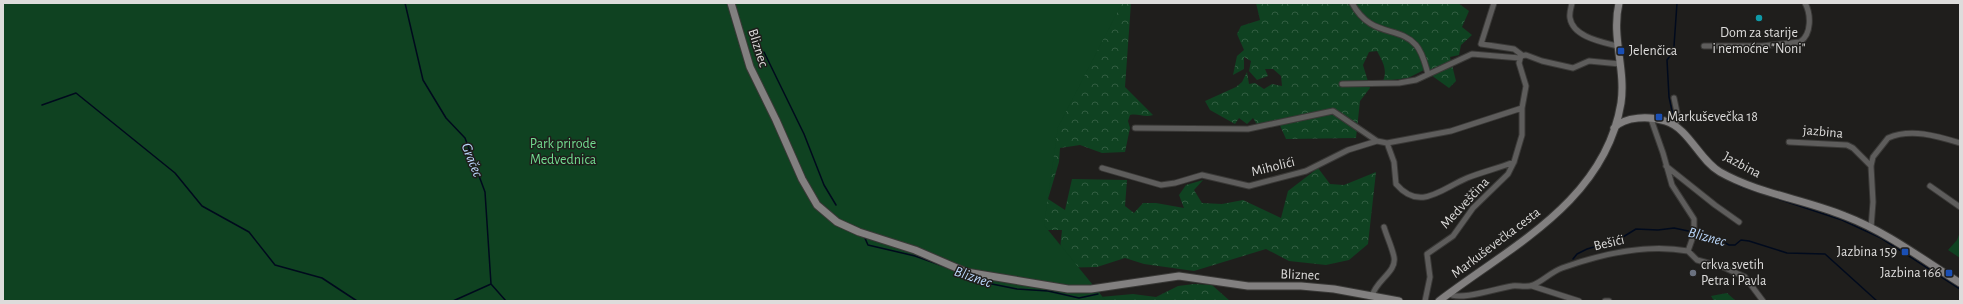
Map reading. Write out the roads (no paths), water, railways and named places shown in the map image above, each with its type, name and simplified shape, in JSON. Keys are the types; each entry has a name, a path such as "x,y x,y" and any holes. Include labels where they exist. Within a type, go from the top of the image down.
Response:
{"main road":[{"name":"Bliznec","path":"731,3 750,67 776,120 802,179 817,205 837,222 859,232 910,248 966,272 1068,289 1091,289 1179,276 1248,286 1301,286 1398,301"},
{"name":"Markuševečka cesta","path":"1439,301 1536,233 1570,201 1600,160 1614,128 1619,110 1622,89 1615,24 1619,3"},
{"path":"1619,110 1623,117 1628,120"},
{"name":"Jazbina","path":"1614,128 1621,122 1628,120 1651,119 1666,121 1675,126 1720,172 1748,185 1845,215 1912,250 1960,283"}],"street":[{"path":"1352,3 1356,10 1371,26 1408,39 1416,45 1421,52 1428,74"},
{"path":"1494,3 1481,44 1514,49 1521,57"},
{"path":"1572,3 1570,18 1574,26 1588,38 1617,46"},
{"path":"1704,46 1762,46 1800,42 1805,39 1808,33 1808,15 1805,3"},
{"path":"1342,84 1399,83 1416,80 1472,54 1521,57 1526,55 1542,61 1573,68 1589,61 1620,64"},
{"name":"Medveščina","path":"1425,301 1430,277 1427,254 1453,236 1473,208 1508,174 1514,162 1522,135 1522,108 1526,86 1519,63 1521,57"},
{"path":"1674,98 1678,117 1675,126"},
{"name":"Miholići","path":"1135,128 1248,129 1333,111 1377,141 1387,143 1450,131 1522,108"},
{"path":"1651,119 1672,185 1694,219 1695,232 1688,251 1697,260 1723,267 1745,277 1763,301"},
{"path":"1871,228 1873,202 1871,166 1873,157 1888,138 1898,135 1930,134 1960,143"},
{"name":"Miholići","path":"1102,168 1161,185 1176,183 1202,175 1249,186 1306,171 1348,150 1377,141"},
{"name":"jazbina","path":"1789,142 1847,145 1853,148 1871,166"},
{"name":"Medveščina","path":"1387,143 1394,162 1396,184 1409,196 1430,197 1467,178 1514,162"},
{"path":"1666,166 1739,222"},
{"path":"1930,186 1960,207"},
{"path":"1372,296 1376,284 1392,269 1394,263 1394,256 1384,227"},
{"name":"Bešići","path":"1532,286 1550,273 1562,268 1607,255 1638,249 1661,248 1688,251"},
{"path":"1449,294 1459,296 1512,286 1532,286 1579,301"}],"waterway":[{"name":"Gračec","path":"405,3 423,80 446,118 465,138 485,192 491,284 506,301"},
{"path":"1674,120 1669,97 1667,60 1673,52 1677,3"},
{"name":"Bliznec","path":"764,52 804,134 824,185 836,205"},
{"path":"42,105 76,93 175,173 202,206 249,232 275,265 322,278 357,301"},
{"path":"1705,164 1716,173"},
{"path":"1732,182 1742,187 1842,220 1881,238 1960,289"},
{"name":"Bliznec","path":"1573,259 1577,254 1587,249 1618,240 1636,229 1658,230 1674,228 1693,232"},
{"name":"Bliznec","path":"1696,233 1714,237 1729,245 1735,245 1741,240 1749,241 1787,253 1825,254 1877,301"},
{"name":"Bliznec","path":"864,236 868,245 915,256 954,270"},
{"name":"Bliznec","path":"969,276 992,284 1017,289 1048,291 1079,298 1098,294"},
{"path":"453,301 491,284"}],"place":[{"name":"Dom za starije i nemoćne \"Noni\"","path":"1759,18"},
{"name":"Jelenčica","path":"1621,51"},
{"name":"Markuševečka 18","path":"1659,117"},
{"name":"Jazbina 159","path":"1905,252"},
{"name":"crkva svetih Petra i Pavla","path":"1693,273"},
{"name":"Jazbina 166","path":"1949,273"}],"park label":[{"name":"Park prirode Medvednica","path":"563,152"}]}
